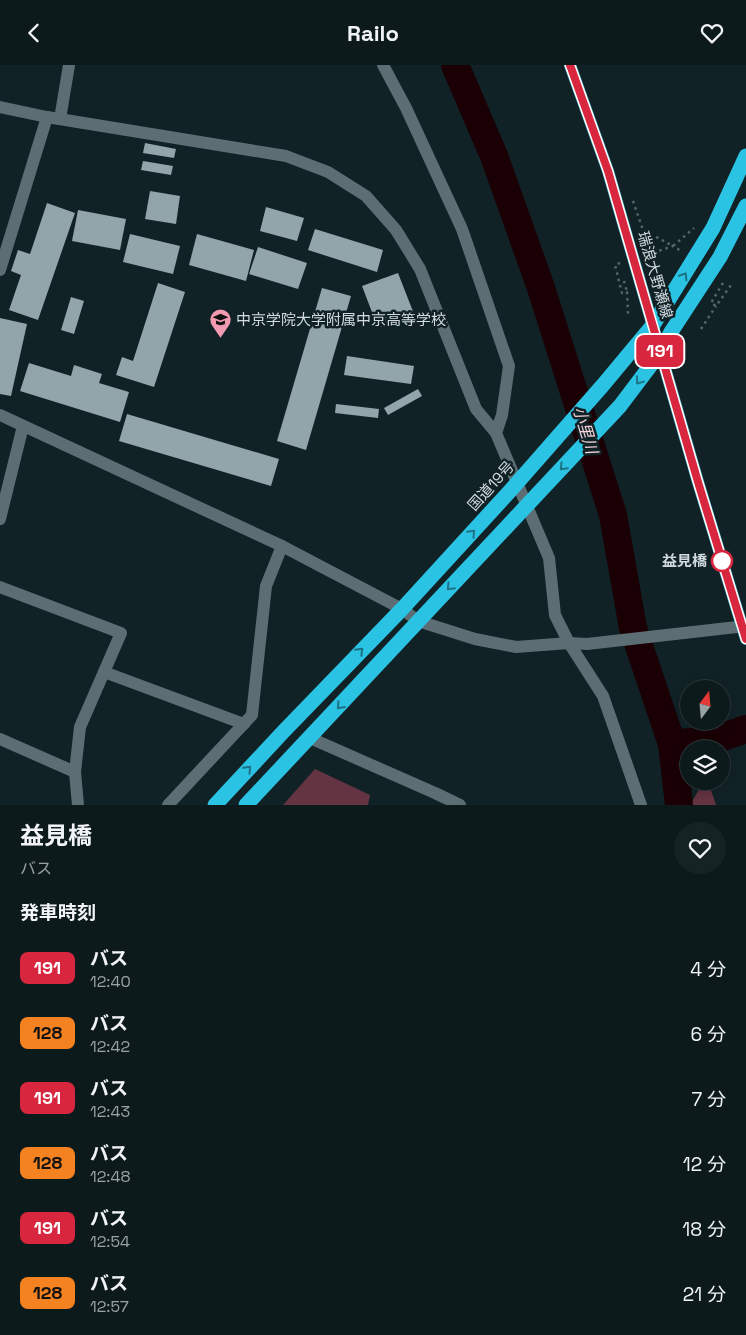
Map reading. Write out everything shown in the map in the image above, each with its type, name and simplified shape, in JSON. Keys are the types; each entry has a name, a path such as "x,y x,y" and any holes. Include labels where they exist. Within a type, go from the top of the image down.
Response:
{"highway":[{"name":"国道19号","path":"215,805 283,731 402,609 510,491 653,325 713,228 746,156"},
{"path":"246,805 620,406 660,353 671,332 720,257 746,206"}],"main road":[{"name":"瑞浪大野瀬線","path":"570,65 608,171 660,353 744,626 746,639"}],"street":[{"path":"60,119 69,65"},
{"path":"383,65 406,108 462,229 508,366 502,415 496,433"},
{"path":"0,107 47,117 286,156 328,173 366,196 396,230 420,269 476,409 496,433 549,558 555,615 569,643 603,696 641,805"},
{"path":"0,269 47,117"},
{"path":"0,415 282,546 402,609 418,621 475,639 516,647 569,643 587,644 744,626"},
{"path":"0,519 23,426"},
{"path":"168,805 252,715 266,586 282,546"},
{"path":"0,587 121,633 80,727 75,772 78,805"},
{"path":"104,672 244,724"},
{"path":"310,738 460,805"},
{"path":"0,739 75,772"}],"path":[{"path":"633,201 642,229 688,255"},
{"path":"640,257 673,246 695,227"},
{"path":"623,263 615,265 622,293 627,292 628,314"},
{"path":"716,306 711,303 726,278"},
{"path":"702,329 731,285"}],"shaded area":[{"path":"315,769 370,795 368,805 283,805"},
{"path":"699,790 711,790 716,805 690,805"}],"building":[{"path":"145,143 176,149 174,158 143,153"},
{"path":"143,161 173,166 171,175 141,170"},
{"path":"150,191 180,196 176,224 145,219"},
{"path":"47,203 75,213 38,320 9,310 21,275 11,271 18,250 30,254"},
{"path":"266,207 304,218 297,241 260,231"},
{"path":"78,210 126,219 120,250 72,241"},
{"path":"315,229 383,250 377,272 308,250"},
{"path":"130,234 180,246 173,274 123,262"},
{"path":"197,234 254,250 246,281 189,265"},
{"path":"258,247 307,263 298,289 249,274"},
{"path":"398,273 414,314 378,328 362,286"},
{"path":"158,283 185,292 154,387 116,375 122,357 133,361"},
{"path":"322,288 351,296 306,450 277,441"},
{"path":"71,297 84,301 74,334 61,330"},
{"path":"0,318 27,324 11,396 0,394"},
{"path":"347,356 414,366 411,384 344,375"},
{"path":"29,363 71,376 74,365 102,374 99,383 129,392 120,422 20,391"},
{"path":"418,389 422,396 388,415 384,408"},
{"path":"336,404 379,409 378,418 335,413"},
{"path":"127,414 279,459 271,486 119,441"}],"waterway":[{"name":"小里川","path":"455,65 494,156 540,285 613,515 633,628 672,744 679,805"},
{"path":"672,744 717,739 746,729"}],"bus line":[{"name":"191","path":"570,65 608,171 698,482 746,639"}],"place":[{"name":"中京学院大学附属中京高等学校","path":"220,339"},
{"name":"益見橋","path":"722,561"}]}
